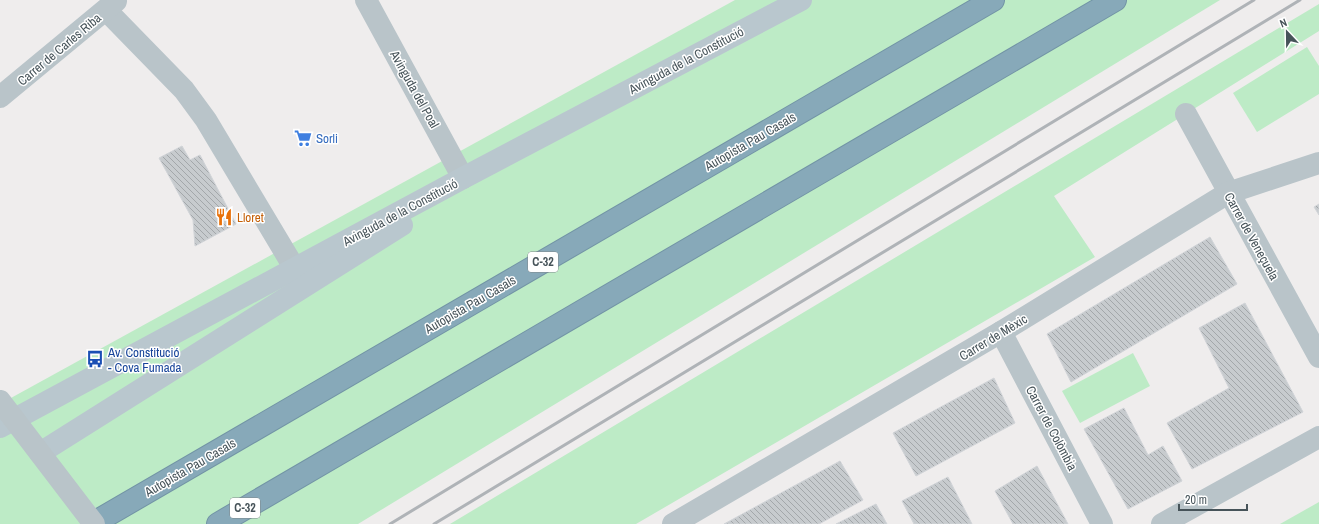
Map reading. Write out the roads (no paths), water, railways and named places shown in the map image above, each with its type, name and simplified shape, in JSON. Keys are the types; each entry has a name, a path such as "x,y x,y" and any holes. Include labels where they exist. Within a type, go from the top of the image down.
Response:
{"highway":[{"name":"Autopista Pau Casals","path":"93,524 993,0"},
{"name":"C-32","path":"218,524 1115,0"}],"street":[{"name":"Avinguda del Poal","path":"366,0 463,178"},
{"name":"Avinguda de la Constitució","path":"0,427 790,3"},
{"path":"112,5 189,96 214,133 295,269"},
{"name":"Carrer de Carles Riba","path":"0,97 112,5"},
{"name":"Carrer de Veneçuela","path":"1186,114 1319,357"},
{"name":"Carrer de Mèxic","path":"673,524 1001,332 1228,193 1319,163"},
{"path":"40,453 395,231 419,212 442,190"},
{"name":"Carrer de Colòmbia","path":"1001,332 1102,524"},
{"path":"0,401 93,524"},
{"path":"1162,524 1319,437"}],"railway":[{"path":"390,524 1254,0"},
{"path":"434,524 1300,0"}],"place":[{"name":"Sorli","path":"303,138"},
{"name":"Lloret","path":"224,217"},
{"name":"Av. Constitució - Cova Fumada","path":"95,359"}]}
